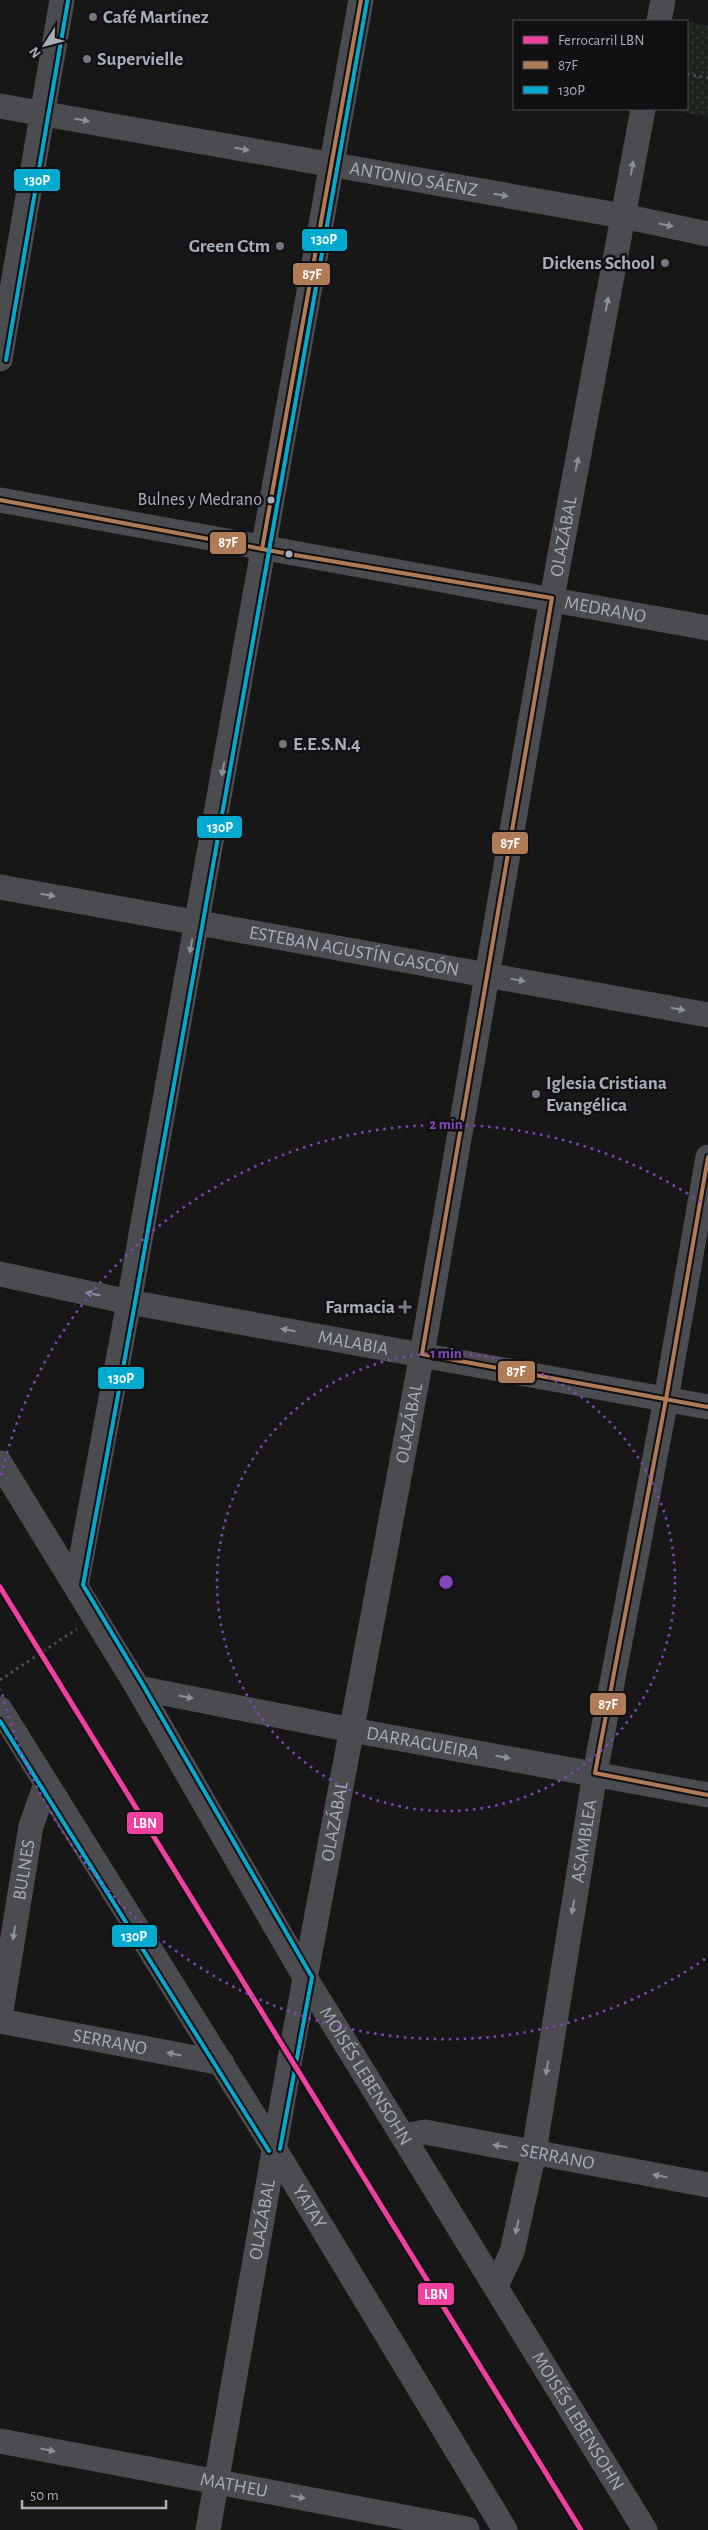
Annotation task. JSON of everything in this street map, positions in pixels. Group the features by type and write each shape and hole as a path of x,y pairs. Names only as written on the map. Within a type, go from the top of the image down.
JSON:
{"street":[{"path":"0,359 62,0"},
{"path":"76,1586 129,1302 195,921 333,165 361,0"},
{"path":"659,20 663,0"},
{"name":"ANTONIO SÁENZ","path":"0,106 623,216 708,234"},
{"name":"OLAZÁBAL","path":"208,2530 274,2148 422,1354 552,598 643,110"},
{"name":"MEDRANO","path":"0,500 262,549 552,598 708,628"},
{"name":"ESTEBAN AGUSTÍN GASCÓN","path":"0,887 708,1015"},
{"name":"ASAMBLEA","path":"496,2286 512,2252 534,2152 594,1773 666,1399 708,1157"},
{"name":"MALABIA","path":"0,1274 129,1302 708,1407"},
{"name":"MOISÉS LEBENSOHN","path":"0,1463 138,1688 306,1979 406,2136 646,2530"},
{"name":"DARRAGUEIRA","path":"138,1688 352,1730 708,1795"},
{"name":"YATAY","path":"0,1708 222,2063 499,2520"},
{"name":"BULNES","path":"0,2017 31,1826 46,1784"},
{"name":"SERRANO","path":"0,2021 222,2063"},
{"name":"SERRANO","path":"406,2136 425,2132 708,2185"},
{"name":"MATHEU","path":"0,2441 467,2529"},
{"path":"467,2529 499,2520"}],"path":[{"path":"688,74 708,78"},
{"path":"0,1680 95,1618"}],"shaded area":[{"path":"688,22 708,26 708,117 672,110 688,110"}],"rail line":[{"name":"LBN","path":"0,1587 581,2530"}],"transit line":[{"name":"87F","path":"262,549 361,0"},
{"name":"130P","path":"6,360 68,1"},
{"name":"130P","path":"280,2149 312,1977 83,1585 367,1"},
{"name":"87F","path":"0,500 289,554 552,598 422,1354 708,1407"},
{"name":"87F","path":"708,1157 666,1399 595,1773 708,1795"},
{"name":"130P","path":"0,1721 269,2151"}],"place":[{"name":"Café Martínez","path":"93,17"},
{"name":"Supervielle","path":"87,59"},
{"name":"Green Gtm","path":"280,246"},
{"name":"Dickens School","path":"665,263"},
{"name":"Bulnes y Medrano","path":"271,500"},
{"name":"E.E.S.N.4","path":"283,744"},
{"name":"Iglesia Cristiana Evangélica","path":"536,1094"},
{"name":"Farmacia","path":"405,1307"}]}
